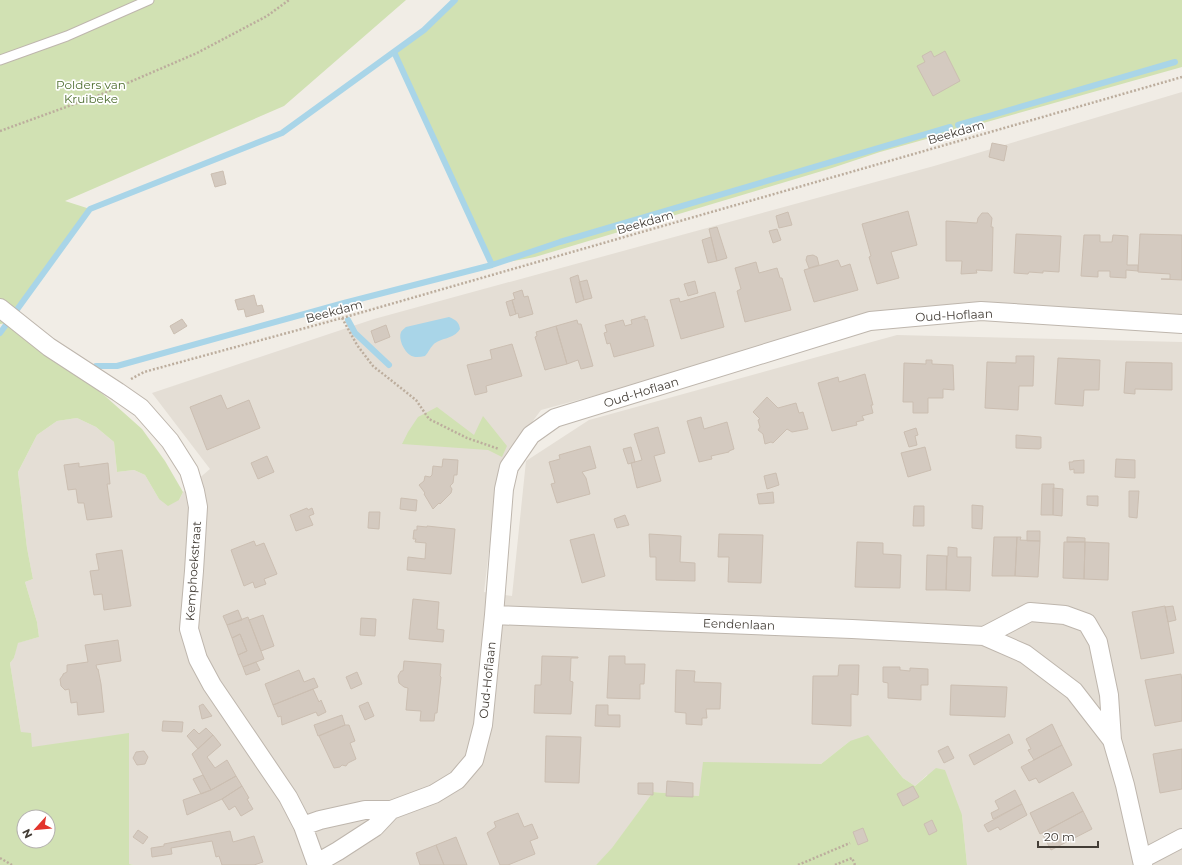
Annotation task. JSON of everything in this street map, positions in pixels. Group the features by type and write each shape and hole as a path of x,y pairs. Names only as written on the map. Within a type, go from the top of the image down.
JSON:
{"street":[{"name":"Kemphoekstraat","path":"2,310 49,348 141,408 170,440 189,471 198,507 189,629 198,659 212,685 288,797 303,826 317,864"},
{"name":"Oud-Hoflaan","path":"303,826 320,820 365,810 391,810 434,794 457,780 474,760 483,725 494,615 504,489 509,467 531,435 555,418 870,321 981,311 1182,324"},
{"name":"Eendenlaan","path":"984,636 1030,612 1065,616 1087,623 1098,642 1100,650 1109,695 1112,740 1125,785 1142,862"},
{"name":"Eendenlaan","path":"494,615 852,629 984,636 1025,654 1074,691 1112,740"},
{"name":"Oud-Hoflaan","path":"317,864 375,827 391,810"},
{"path":"1142,862 1182,838"}],"lane":[{"path":"0,60 67,36 149,0"}],"path":[{"path":"0,131 102,94 197,54 267,16 289,0"},
{"name":"Beekdam","path":"118,392 129,380 144,372 342,318 1182,77"},
{"path":"342,318 358,345 373,366 416,400 429,419 467,438 518,455"},
{"path":"798,865 850,843"},
{"path":"0,858 12,865"},
{"path":"835,865 841,864 852,858 855,865"}],"shaded area":[{"path":"1182,92 1182,315 913,310 541,410 499,467 484,592 512,596 526,461 589,420 897,335 1182,342 1182,865 967,865 962,815 927,775 915,786 903,778 886,757 850,741 821,764 796,764 699,796 653,792 612,849 596,865 134,865 129,864 31,747 21,732 10,663 14,658 17,643 39,637 37,622 25,582 33,579 27,548 18,472 37,435 57,421 77,418 96,427 114,442 117,472 134,470 145,475 159,499 179,500 183,492 210,469 152,393 374,319 934,166"}],"green space":[{"name":"Polders van Kruibeke","path":"0,0 406,0 284,106 65,201 90,209 8,322 54,355 105,396 142,429 165,461 183,492 179,500 168,506 159,499 145,475 134,470 117,472 114,442 96,427 77,418 57,421 37,435 18,472 27,548 33,579 25,582 37,622 39,637 18,643 14,658 10,663 21,732 31,733 32,747 129,733 129,864 134,865 0,865 0,333 8,323 0,324"},
{"path":"455,0 1182,0 1182,67 880,152 832,168 535,257 492,265 394,52 424,30"},
{"path":"437,407 474,435 483,416 507,446 502,457 488,450 402,444 418,417"},
{"path":"868,735 903,778 915,786 936,768 945,770 962,815 967,865 596,865 612,848 653,792 699,796 703,762 821,764 850,741"}],"water":[{"path":"449,317 454,319 460,327 457,333 436,342 425,356 413,357 406,351 402,345 400,335 401,331 406,327"}],"building":[{"path":"931,51 934,57 945,51 960,81 933,96 917,66 925,62 922,56"},
{"path":"992,143 1007,146 1004,161 989,157"},
{"path":"223,171 226,184 215,187 211,174"},
{"path":"908,211 917,245 891,252 899,278 877,284 869,257 871,256 862,224"},
{"path":"788,212 792,225 779,228 776,216"},
{"path":"982,213 988,213 992,218 992,271 976,270 977,273 961,274 962,261 946,261 946,221 977,223 978,218"},
{"path":"717,227 727,258 717,261 709,229"},
{"path":"777,229 781,240 773,243 769,231"},
{"path":"1016,234 1061,236 1059,272 1043,271 1043,273 1014,273"},
{"path":"1140,234 1182,235 1182,280 1161,279 1170,279 1170,274 1138,272"},
{"path":"1084,235 1100,235 1100,242 1112,242 1113,235 1128,236 1127,265 1138,265 1138,271 1126,270 1126,278 1110,277 1110,271 1098,271 1098,277 1081,276"},
{"path":"711,237 717,261 708,263 702,240"},
{"path":"813,255 817,257 819,265 809,268 806,260 807,256"},
{"path":"838,260 841,267 850,264 858,290 814,302 804,270"},
{"path":"756,262 759,273 777,268 780,278 782,278 791,310 745,322 737,291 741,289 735,268"},
{"path":"578,275 584,300 576,303 570,278"},
{"path":"587,280 592,298 584,300 579,282"},
{"path":"695,281 698,293 688,296 684,284"},
{"path":"522,290 524,297 528,296 533,314 519,318 518,313 516,314 512,300 515,299 513,293"},
{"path":"715,292 724,327 681,339 670,300 679,298 680,302"},
{"path":"254,295 257,306 262,305 264,312 246,317 244,309 238,310 235,300"},
{"path":"512,300 516,314 510,316 506,302"},
{"path":"645,316 654,346 614,357 610,343 607,344 604,333 607,332 605,325 623,320 625,326 632,324 631,320"},
{"path":"182,319 187,326 174,334 170,326"},
{"path":"577,320 578,324 581,324 593,366 581,369 578,360 567,364 556,326"},
{"path":"386,325 390,337 375,343 371,331"},
{"path":"556,326 567,364 545,370 535,337 537,336 536,332"},
{"path":"512,344 522,376 486,386 487,392 475,395 467,365 492,359 490,350"},
{"path":"1016,356 1034,356 1033,386 1019,386 1018,410 985,408 987,362 1016,363"},
{"path":"1058,358 1100,360 1099,390 1084,390 1083,406 1055,404"},
{"path":"926,360 932,360 932,364 953,365 954,390 943,389 943,398 928,398 928,413 913,413 913,402 903,402 904,363 926,364"},
{"path":"1126,362 1172,363 1172,390 1135,389 1135,394 1124,393"},
{"path":"865,374 873,405 871,405 873,413 862,416 864,420 856,422 857,425 832,431 818,383 838,377 839,382"},
{"path":"221,395 227,409 249,400 260,428 207,450 190,407"},
{"path":"767,397 778,408 796,403 799,413 803,412 808,429 792,432 787,429 773,443 771,442 765,444 763,434 758,430 760,427 758,420 760,419 753,412"},
{"path":"701,417 704,429 727,422 734,449 729,452 711,456 712,459 699,462 687,421"},
{"path":"658,427 665,453 654,456 661,481 637,488 631,463 642,460 634,434"},
{"path":"916,428 918,435 915,436 917,445 909,447 904,432"},
{"path":"1016,435 1041,437 1041,448 1016,448"},
{"path":"590,446 596,468 582,472 586,478 590,494 557,503 551,484 555,483 549,462 560,459 559,455"},
{"path":"631,447 635,462 628,464 623,449"},
{"path":"925,447 931,470 908,477 901,453"},
{"path":"267,456 274,472 258,479 251,463"},
{"path":"443,459 458,460 457,475 454,475 453,483 450,486 452,489 451,493 433,509 419,485 424,481 425,476 430,477 432,475 433,466 442,467"},
{"path":"1116,459 1135,460 1135,478 1115,477"},
{"path":"1084,460 1084,473 1074,473 1074,469 1070,470 1069,462"},
{"path":"79,463 79,467 108,463 110,484 107,484 112,517 87,520 84,503 78,503 76,489 68,490 64,465"},
{"path":"776,473 779,485 767,489 764,476"},
{"path":"1042,484 1054,484 1053,515 1041,515"},
{"path":"1053,488 1063,489 1062,516 1053,515"},
{"path":"1129,491 1139,491 1137,518 1129,517"},
{"path":"773,492 774,503 759,504 757,494"},
{"path":"1087,496 1098,496 1098,506 1087,505"},
{"path":"401,498 417,500 416,511 400,509"},
{"path":"972,505 983,506 982,529 972,528"},
{"path":"914,506 924,506 924,526 913,526"},
{"path":"307,508 308,510 312,508 314,514 309,516 313,525 296,531 290,515"},
{"path":"369,512 380,512 379,529 368,528"},
{"path":"625,515 629,525 617,528 614,519"},
{"path":"417,526 455,529 451,574 407,570 408,557 425,559 426,543 415,542 416,539 413,539 414,530 417,530"},
{"path":"1027,531 1040,531 1040,541 1027,541"},
{"path":"594,534 605,576 582,583 570,540"},
{"path":"649,534 681,536 680,562 695,563 695,581 656,580 656,557 650,557"},
{"path":"719,534 763,535 761,583 728,582 729,557 718,557"},
{"path":"994,537 1017,537 1015,576 992,576"},
{"path":"1017,537 1021,537 1020,540 1040,541 1038,577 1015,576"},
{"path":"1067,537 1085,538 1085,542 1067,542"},
{"path":"254,541 256,546 264,543 277,574 264,579 266,584 255,588 253,582 244,586 231,550"},
{"path":"857,542 883,543 883,554 901,555 900,588 855,587"},
{"path":"1064,542 1085,542 1084,579 1063,578"},
{"path":"1085,542 1109,543 1108,580 1084,579"},
{"path":"948,547 957,548 957,557 971,557 970,591 946,590"},
{"path":"122,550 131,606 104,610 102,594 94,595 90,571 99,570 96,554"},
{"path":"927,555 947,556 946,590 926,590"},
{"path":"413,599 439,602 437,629 444,630 443,642 409,639"},
{"path":"1165,606 1174,653 1141,659 1132,612"},
{"path":"1173,606 1176,620 1168,622 1165,607"},
{"path":"238,610 242,620 227,625 223,616"},
{"path":"263,615 274,646 261,651 249,620"},
{"path":"248,617 264,659 243,667 238,655 247,651 240,634 232,638 227,625"},
{"path":"361,618 376,619 375,636 360,635"},
{"path":"240,634 247,651 238,655 232,638"},
{"path":"118,640 121,661 96,665 101,684 104,712 78,715 77,702 71,703 69,689 65,690 61,686 60,679 63,674 67,672 67,665 88,662 85,645"},
{"path":"542,656 578,657 571,658 570,681 573,682 571,714 534,713 535,685 541,685"},
{"path":"609,656 625,656 625,664 645,664 644,684 640,684 640,699 607,698"},
{"path":"404,661 441,664 437,713 435,713 434,721 420,721 421,711 406,710 408,688 399,683 398,676 401,671 403,671"},
{"path":"256,662 260,670 246,675 243,667"},
{"path":"839,665 859,665 858,695 851,694 851,726 812,724 813,676 838,676"},
{"path":"883,667 900,667 900,670 910,671 910,668 928,669 928,685 921,685 921,700 888,698 888,683 883,682"},
{"path":"299,670 304,682 314,678 318,687 273,705 265,684"},
{"path":"676,670 695,671 694,682 721,683 720,709 706,709 707,718 702,718 702,725 686,724 686,713 675,712"},
{"path":"357,672 362,684 351,689 346,677"},
{"path":"1181,674 1182,721 1155,726 1145,680"},
{"path":"951,685 1007,687 1005,717 950,715"},
{"path":"313,689 319,702 321,700 326,712 318,716 316,712 282,725 281,716 278,717 273,705"},
{"path":"368,702 374,716 365,720 359,706"},
{"path":"203,704 212,716 202,719 199,706"},
{"path":"596,705 608,705 608,715 620,715 620,727 595,726"},
{"path":"342,715 345,725 318,736 314,725"},
{"path":"163,721 183,722 182,732 162,731"},
{"path":"1052,724 1062,745 1034,760 1028,750 1031,749 1026,739"},
{"path":"345,725 349,725 355,741 350,743 356,759 348,763 346,766 342,765 334,768 319,736"},
{"path":"206,728 213,735 198,749 187,736 194,729 199,734"},
{"path":"1009,734 1013,743 974,765 969,755"},
{"path":"213,735 221,745 207,757 215,768 227,760 236,776 211,790 192,754"},
{"path":"546,736 581,737 579,783 545,782"},
{"path":"1062,745 1072,765 1039,783 1036,778 1029,781 1021,767"},
{"path":"948,746 954,758 944,763 938,751"},
{"path":"1182,749 1182,789 1160,793 1153,754"},
{"path":"144,751 148,757 145,764 137,765 133,758 136,752"},
{"path":"203,775 211,790 201,794 193,779"},
{"path":"236,776 242,786 222,799 187,815 183,800 211,790"},
{"path":"667,781 693,783 693,797 666,796"},
{"path":"638,783 653,783 653,795 638,794"},
{"path":"242,786 253,809 241,816 235,806 229,810 222,799"},
{"path":"913,786 919,797 903,806 897,794"},
{"path":"1015,790 1022,804 993,819 991,813 999,809 995,801"},
{"path":"1073,792 1083,811 1040,834 1030,813"},
{"path":"1022,804 1027,815 1000,830 998,827 988,832 984,825"},
{"path":"1083,811 1092,829 1051,850 1042,833"},
{"path":"518,813 524,827 532,824 538,838 530,841 535,854 508,865 500,865 487,833 496,827 494,822"},
{"path":"932,820 937,831 929,835 924,824"},
{"path":"863,828 868,841 858,845 853,832"},
{"path":"138,830 148,837 143,844 133,837"},
{"path":"230,831 233,842 254,836 263,862 254,865 222,865 219,856 216,857 212,841 171,848 172,854 152,857 151,848"},
{"path":"456,837 467,865 444,865 436,845"},
{"path":"436,845 444,865 420,865 416,853"}],"waterway":[{"path":"0,333 90,209 282,133 424,30 455,0"},
{"path":"96,366 117,366 344,303 492,265 394,52"},
{"path":"958,125 1175,62"},
{"path":"492,265 560,242 950,127"},
{"path":"348,320 355,333 389,365"}]}
